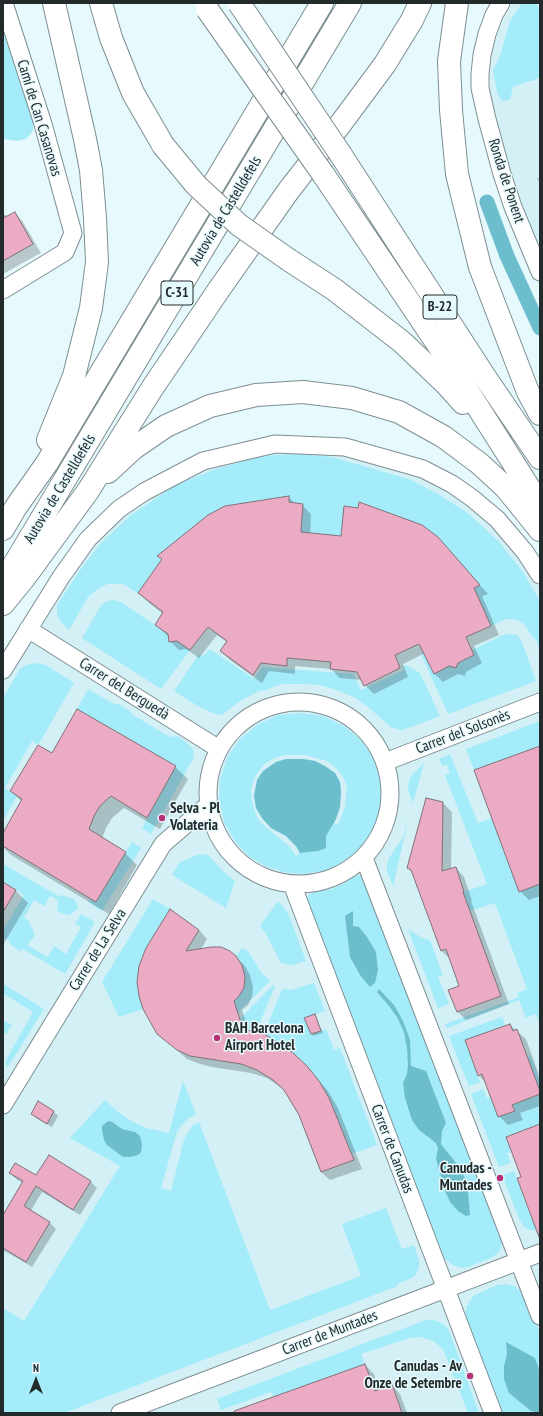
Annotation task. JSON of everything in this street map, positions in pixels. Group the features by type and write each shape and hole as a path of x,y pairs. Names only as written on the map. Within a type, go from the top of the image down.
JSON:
{"highway":[{"path":"16,507 51,432 74,376 91,308 97,262 91,170 54,3"},
{"path":"101,3 111,38 133,93 163,145 196,185 239,225 335,290 402,342 446,384 511,458"},
{"name":"B-22","path":"239,3 341,155 485,377 540,458"},
{"name":"Autovia de Castelldefels","path":"3,529 16,507 47,463 322,3"},
{"name":"Autovia de Castelldefels","path":"3,583 350,3"},
{"path":"3,604 25,577 88,491 153,387 289,190 385,64 412,20 420,3"},
{"path":"457,3 449,60 451,110 457,174 480,267 528,392 540,414"},
{"name":"B-22","path":"205,6 323,174 443,352 540,505"},
{"path":"88,491 134,448 173,423 210,406 256,395 303,392 352,398 399,412 444,437 480,464 506,488 540,530"}],"street":[{"name":"Camí de Can Casanovas","path":"3,290 65,252 72,233 43,124 4,3"},
{"name":"Ronda de Ponent","path":"501,3 494,15 487,34 482,55 480,88 488,124 506,186 540,272"},
{"path":"3,670 61,577 88,539 119,509 144,492 203,461 275,444 345,447 423,469 452,484 472,498 497,519 525,552 540,575"},
{"name":"Carrer del Berguedà","path":"28,628 219,749"},
{"path":"306,702 332,708 355,720 373,739 385,762 391,787 389,813 380,837 364,858 343,873 318,882 292,884 268,879 246,867 228,850 215,830 207,806 211,767 219,749 235,728 256,712 280,704 306,702"},
{"name":"Carrer del Solsonès","path":"385,762 540,702"},
{"name":"Carrer de La Selva","path":"3,1105 163,844 207,806"},
{"path":"364,858 540,1316"},
{"name":"Carrer de Canudas","path":"292,884 493,1413"},
{"name":"Carrer de Muntades","path":"120,1413 540,1253"}],"shaded area":[{"path":"512,3 540,3 540,249 519,201 490,100 492,49 500,27"},
{"path":"522,3 537,3 536,4 540,10 540,77 533,81 513,87 510,100 502,101 497,93 493,70 500,56 510,21"},
{"path":"3,24 33,121 33,131 26,139 17,141 3,139"},
{"path":"314,445 452,484 540,575 540,1413 3,1413 3,670 88,539 203,461"},
{"path":"298,454 332,457 409,479 438,494 469,514 499,542 523,572 540,601 540,650 536,640 524,624 517,620 506,619 491,626 474,588 480,585 438,537 422,525 359,502 358,508 344,506 341,536 301,532 303,504 289,502 289,496 225,506 208,515 158,556 162,559 138,593 123,584 107,584 88,597 69,630 61,622 57,614 57,605 85,563 101,543 131,515 176,485 216,469 262,456"},
{"path":"112,600 121,602 168,634 169,642 177,641 190,650 161,689 82,638 100,607 105,602"},
{"path":"505,634 517,635 521,640 536,681 448,714 421,654 424,654 434,674 449,666 456,668 458,663 474,655 472,650"},
{"path":"210,649 254,679 262,667 353,674 361,690 404,670 402,666 406,665 420,673 440,716 401,730 392,728 354,697 319,685 302,684 282,684 267,690 259,691 240,701 223,714 217,715 198,706 174,691 199,654 203,656"},
{"path":"38,663 46,665 74,683 38,745 32,741 5,788 17,796 3,821 3,698 20,669 26,665"},
{"path":"88,689 112,703 120,705 130,711 133,715 170,737 177,736 193,749 194,757 151,834 142,828 176,766 77,709"},
{"path":"301,713 323,716 344,726 361,740 374,759 380,781 381,801 377,820 368,837 356,852 340,864 322,871 302,874 283,872 265,866 248,856 235,841 225,824 219,802 220,780 227,758 240,739 257,725 278,715","holes":["285,755 305,755 327,761 336,768 343,777 347,786 345,807 338,825 334,823 340,807 340,782 335,773 315,761 286,759 276,762 263,771 257,780 254,796 256,808 262,818 271,828 286,836 296,846 300,853 296,856 290,847 261,823 256,815 252,802 251,790 255,776 266,763 274,758"]},
{"path":"540,721 540,746 474,770 466,749"},
{"path":"450,754 478,823 492,818 519,891 540,884 540,985 538,986 540,992 540,1025 536,1014 526,1018 519,1000 447,1028 445,1024 519,997 517,993 527,989 495,903 470,911 429,904 487,884 445,775 450,773 447,765 442,766 439,759"},
{"path":"286,759 315,761 335,773 340,782 340,807 336,819 326,836 326,848 318,851 300,853 296,846 286,836 271,828 256,808 254,796 257,780 263,771 276,762"},
{"path":"424,763 413,803 408,790 409,780"},
{"path":"409,817 393,886 387,871 387,865 389,858 403,837"},
{"path":"132,842 141,848 102,911 88,902 91,898 96,902"},
{"path":"200,854 208,855 235,881 226,908 172,875 180,862"},
{"path":"3,864 60,897 61,895 74,899 77,904 78,909 69,915 63,914 57,910 58,900 50,896 44,906 34,900 24,918 28,920 34,932 34,937 27,945 48,957 54,946 66,954 81,927 75,924 81,914 95,922 65,974 23,949 21,951 17,949 10,944 10,941 3,937 3,930 24,895 3,882"},
{"path":"360,875 365,878 502,1232 502,1244 499,1252 491,1258 468,1267 461,1268 453,1265 444,1258 438,1249 306,903 309,895 314,892 332,889 345,883 354,876"},
{"path":"153,899 170,909 146,948 139,966 137,982 143,1009 119,1017 102,982"},
{"path":"278,901 288,913 306,961 292,965 281,963 265,932 260,926"},
{"path":"353,911 353,926 359,927 376,952 378,970 375,983 370,987 360,975 350,957 345,916"},
{"path":"408,929 422,938 430,940 443,975 438,977 449,1004 438,1008"},
{"path":"242,948 248,951 261,972 270,981 238,1012 234,1001 244,988 242,965 236,956"},
{"path":"314,983 325,1011 304,1018 311,1034 326,1029 334,1050 340,1048 377,1145 351,1154 329,1098 319,1081 307,1066 292,1052 264,1034 282,989 291,990"},
{"path":"3,984 44,1009 8,1067 6,1065 6,1060 33,1012 3,993"},
{"path":"273,985 275,986 256,1032 243,1029 240,1019"},
{"path":"379,989 394,1005 403,1021 410,1040 411,1066 426,1071 446,1123 442,1131 441,1144 464,1176 468,1192 470,1215 466,1216 458,1211 450,1202 445,1191 436,1159 438,1148 436,1143 419,1130 412,1120 405,1098 403,1083 407,1074 408,1065 404,1032 397,1017 377,992"},
{"path":"502,1017 505,1025 465,1040 480,1082 469,1086 449,1036"},
{"path":"3,1020 12,1025 6,1034 3,1033"},
{"path":"530,1055 540,1081 540,1091 527,1056"},
{"path":"183,1081 196,1114 188,1119 177,1132 161,1188 171,1191 184,1139 193,1125 199,1122 270,1310 361,1276 342,1224 386,1208 402,1249 414,1245 419,1261 417,1273 412,1278 397,1284 398,1286 64,1413 3,1413 3,1308 24,1321 120,1166 70,1138 105,1100 131,1121 146,1128 169,1133"},
{"path":"483,1089 487,1098 491,1097 514,1111 512,1105 540,1094 540,1124 506,1137 511,1152 507,1153 511,1163 499,1167 471,1094"},
{"path":"108,1121 122,1129 135,1132 140,1136 142,1144 141,1152 138,1155 123,1157 107,1145 104,1140 102,1126"},
{"path":"514,1171 531,1218 540,1215 538,1230 530,1230 524,1227 520,1221 502,1175"},
{"path":"506,1284 514,1286 525,1295 540,1334 540,1413 501,1413 465,1315 467,1306 473,1296 497,1285"},
{"path":"426,1320 434,1320 448,1328 479,1413 468,1413 442,1348 433,1341 421,1337 409,1338 361,1354 365,1364 274,1397 271,1392 221,1410 217,1399"},
{"path":"506,1342 535,1358 540,1372 540,1413 531,1411 509,1393 504,1379 504,1366 507,1354"}],"building":[{"path":"15,212 33,244 3,261 3,218"},
{"path":"289,496 289,502 303,504 301,532 341,536 344,506 358,508 359,502 422,525 438,537 480,585 474,588 491,626 466,637 474,655 458,663 456,668 449,666 434,674 419,644 395,655 400,668 364,686 357,672 330,669 331,662 287,658 287,666 261,663 253,675 220,651 227,641 208,627 190,650 177,641 169,642 168,634 155,625 163,612 138,593 162,559 157,556 208,515 225,506"},
{"path":"77,709 176,766 147,818 111,796 100,806 94,816 89,829 126,852 96,902 3,846 3,833 22,799 10,791 38,745 52,753"},
{"path":"540,746 540,884 519,892 474,770"},
{"path":"426,798 443,802 442,871 456,867 463,892 501,996 457,1012 448,990 459,986 446,949 441,951 411,870 407,868"},
{"path":"3,882 16,890 3,912"},
{"name":"BAH Barcelona Airport Hotel","path":"170,909 199,930 186,951 221,947 230,951 236,956 242,965 245,977 244,988 234,1001 243,1029 264,1034 292,1052 307,1066 319,1081 329,1098 354,1160 321,1172 299,1115 284,1090 273,1080 257,1070 241,1064 190,1056 177,1050 157,1034 143,1009 137,982 139,966 146,948"},
{"path":"315,1014 321,1031 311,1034 304,1018"},
{"path":"510,1024 513,1031 517,1029 540,1094 512,1105 515,1111 498,1117 482,1074 478,1076 465,1040"},
{"path":"38,1101 54,1111 47,1124 31,1114"},
{"path":"540,1124 539,1237 517,1178 521,1177 506,1137"},
{"path":"49,1155 91,1181 73,1210 36,1186 24,1206 50,1222 26,1262 3,1248 3,1215 23,1181 9,1173 15,1163 36,1175"},
{"path":"365,1364 375,1391 392,1384 402,1413 234,1413 234,1411"}],"waterway":[{"path":"487,202 507,256 540,328"}],"place":[{"name":"Selva - Pl Volateria","path":"162,818"},
{"name":"BAH Barcelona Airport Hotel","path":"217,1038"},
{"name":"Canudas - Muntades","path":"500,1178"},
{"name":"Canudas - Av Onze de Setembre","path":"470,1376"}]}
